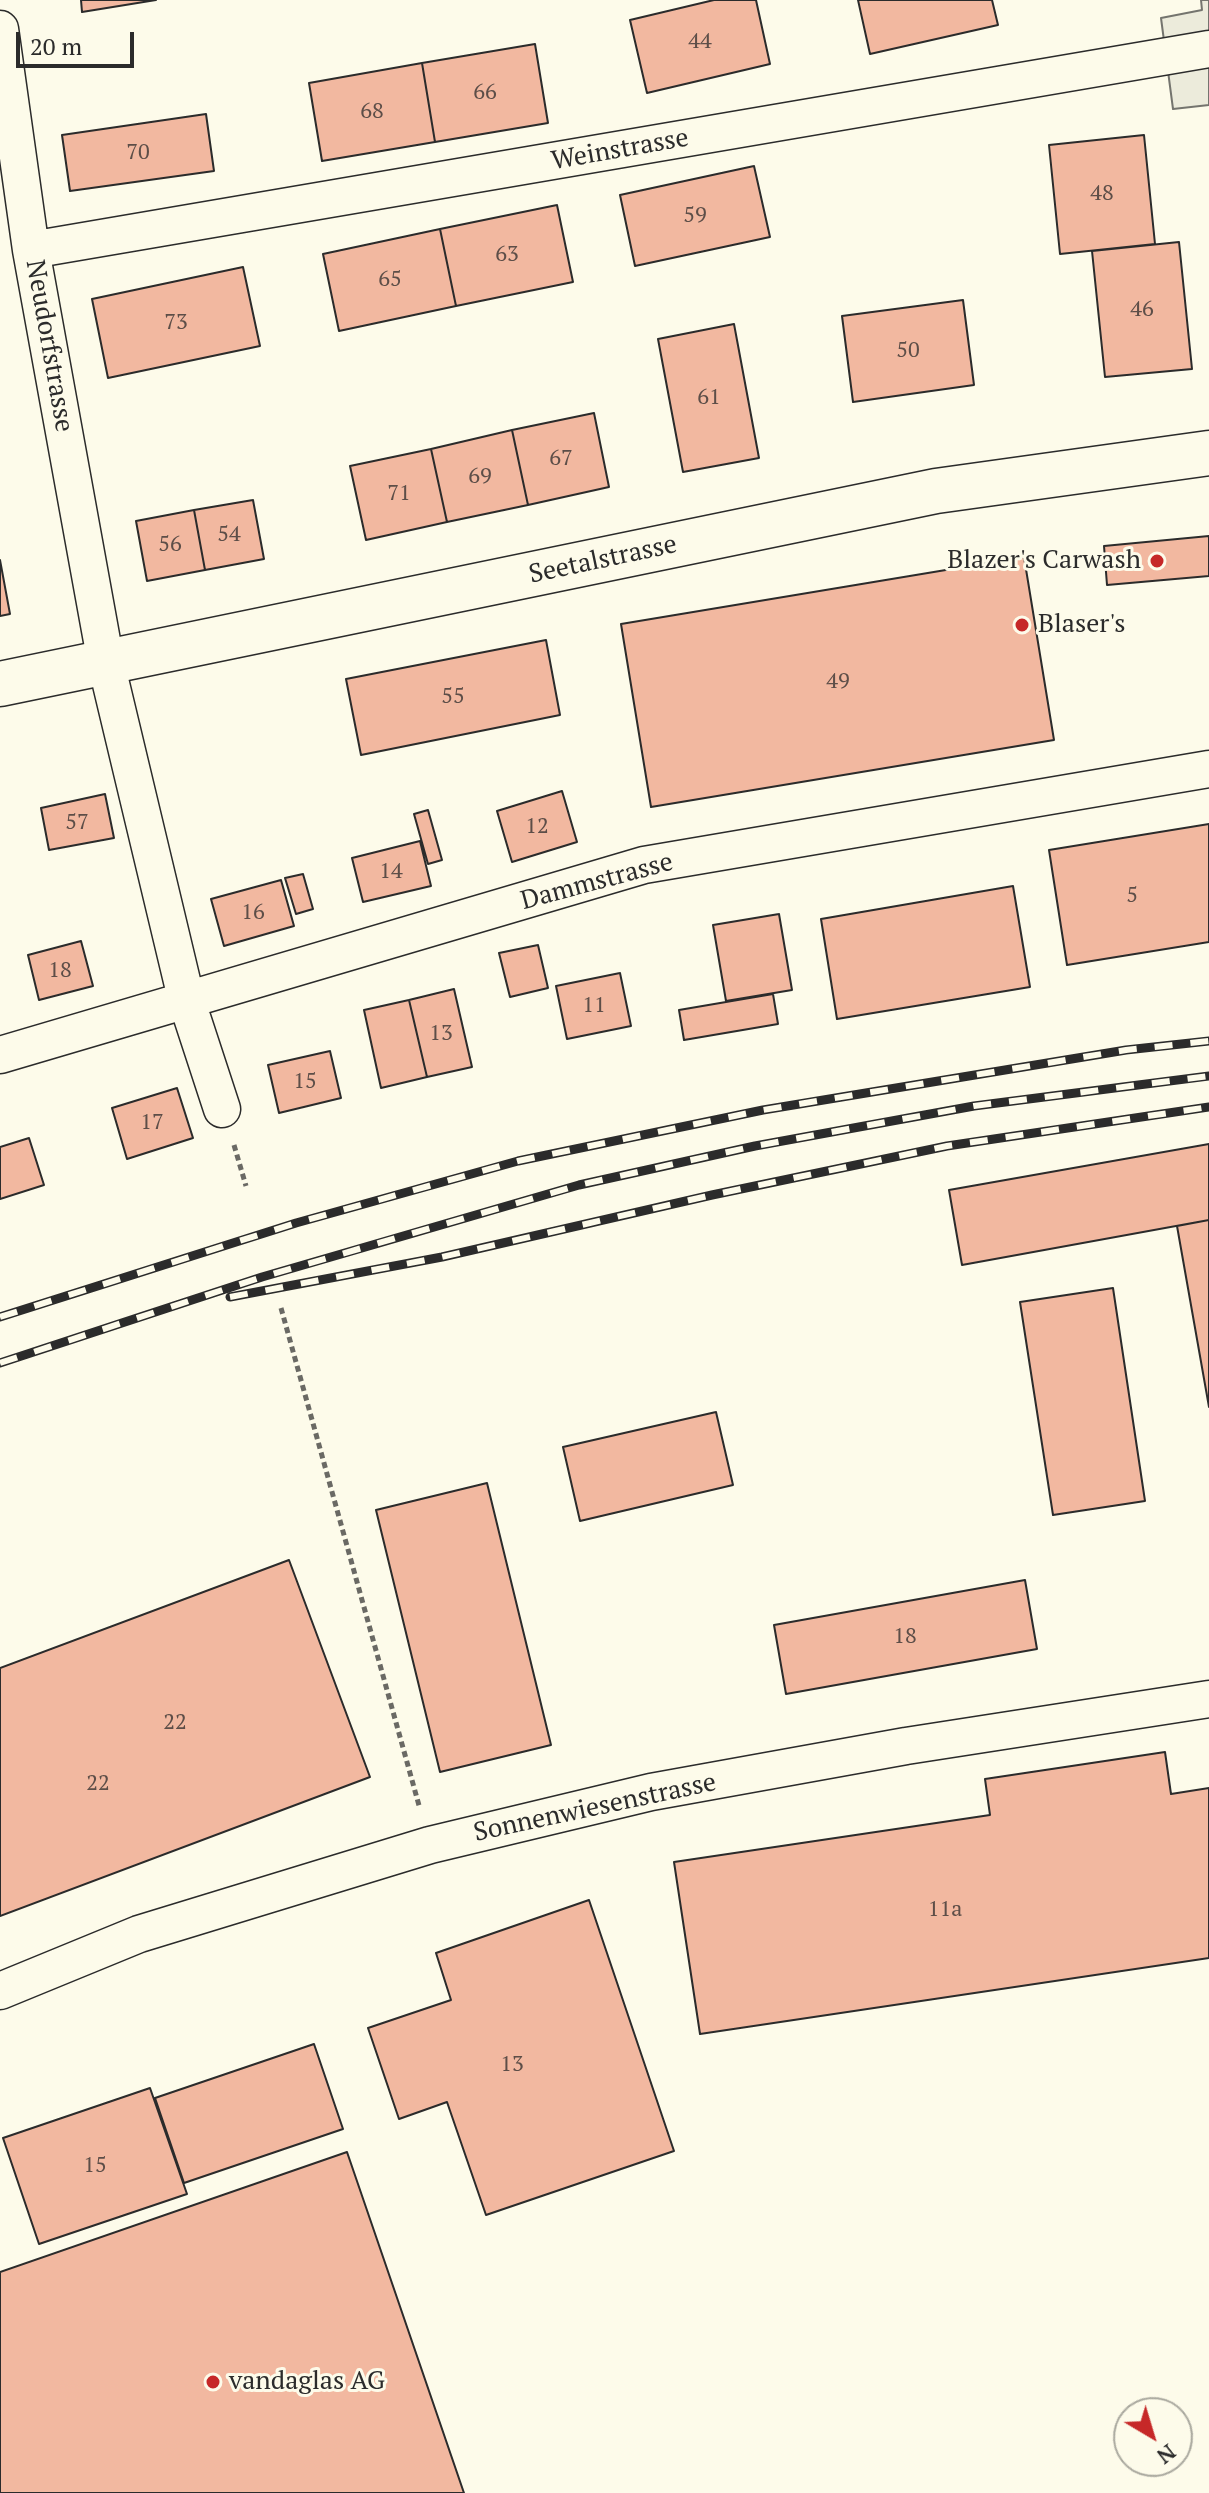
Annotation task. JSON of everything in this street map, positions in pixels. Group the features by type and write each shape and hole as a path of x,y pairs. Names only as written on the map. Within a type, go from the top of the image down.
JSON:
{"main road":[{"name":"Seetalstrasse","path":"0,684 936,491 1209,453"}],"street":[{"name":"Neudorfstrasse","path":"0,29 31,250 106,663 187,1002 222,1109"},
{"name":"Weinstrasse","path":"31,250 1209,49"},
{"name":"Dammstrasse","path":"0,1055 644,865 1209,769"},
{"name":"Sonnenwiesenstrasse","path":"0,1991 139,1934 430,1845 651,1792 906,1746 1209,1699"}],"path":[{"path":"281,1308 430,1845"}],"shaded area":[{"path":"1201,0 1209,0 1209,105 1173,109 1161,18 1202,10"}],"building":[{"path":"81,0 156,0 82,12"},
{"path":"714,0 756,0 770,64 647,93 630,20"},
{"path":"858,0 992,0 998,25 870,54"},
{"path":"535,44 548,123 435,142 422,63"},
{"path":"422,63 435,142 322,161 309,83"},
{"path":"206,114 214,171 70,191 62,135"},
{"path":"1144,135 1155,244 1060,254 1049,145"},
{"path":"754,166 770,237 635,266 620,195"},
{"path":"557,205 573,282 456,306 440,229"},
{"path":"440,229 456,306 339,331 323,254"},
{"path":"1179,242 1192,369 1105,377 1092,251"},
{"path":"243,267 260,346 108,378 92,299"},
{"path":"963,300 974,385 853,402 842,316"},
{"path":"734,324 759,458 683,472 658,339"},
{"path":"594,413 609,487 528,505 512,430"},
{"path":"512,430 528,505 447,522 431,449"},
{"path":"431,449 447,522 366,540 350,466"},
{"path":"253,500 264,559 205,570 194,510"},
{"path":"194,510 205,570 147,581 136,521"},
{"name":"Blazer's Carwash","path":"1209,536 1209,576 1107,585 1104,546"},
{"path":"1024,557 1054,740 651,807 621,624"},
{"path":"0,560 10,614 0,616"},
{"path":"546,640 560,715 361,755 346,679"},
{"path":"562,791 577,842 512,862 497,811"},
{"path":"105,794 114,838 49,850 41,808"},
{"path":"428,810 442,860 428,864 414,814"},
{"path":"1209,824 1209,942 1067,965 1049,850"},
{"path":"420,841 431,886 363,902 352,858"},
{"path":"303,874 313,909 296,914 285,878"},
{"path":"281,880 294,926 224,946 211,899"},
{"path":"1013,886 1030,987 837,1019 821,919"},
{"path":"779,914 792,990 726,1001 713,925"},
{"path":"81,941 93,986 39,1000 28,955"},
{"path":"538,945 548,988 510,997 499,953"},
{"path":"620,973 631,1026 567,1039 556,986"},
{"path":"454,989 472,1067 427,1077 409,1000"},
{"path":"773,994 778,1024 684,1040 679,1010"},
{"path":"409,1000 427,1077 381,1088 364,1010"},
{"path":"330,1051 341,1098 279,1113 268,1065"},
{"path":"177,1088 193,1138 127,1159 112,1108"},
{"path":"29,1138 44,1185 0,1199 0,1147"},
{"path":"1209,1144 1209,1220 962,1265 949,1190"},
{"path":"1209,1220 1209,1407 1177,1226"},
{"path":"1113,1288 1145,1501 1053,1515 1020,1302"},
{"path":"716,1412 733,1485 580,1521 563,1447"},
{"path":"487,1483 551,1745 440,1772 376,1510"},
{"path":"289,1560 370,1777 0,1916 0,1668"},
{"path":"1025,1580 1037,1649 786,1694 774,1625"},
{"path":"1165,1752 1171,1794 1209,1788 1209,1958 700,2034 674,1862 990,1815 985,1779"},
{"path":"589,1900 674,2151 486,2215 447,2102 399,2119 368,2028 451,2000 436,1953"},
{"path":"314,2044 343,2129 184,2183 155,2098"},
{"path":"150,2088 187,2194 39,2244 3,2138"},
{"name":"vandaglas AG","path":"347,2152 464,2493 0,2493 0,2272"}],"railway":[{"path":"0,1317 296,1223 518,1161 763,1110 1126,1050 1209,1041"},
{"path":"0,1363 262,1277 579,1185 755,1146 974,1106 1209,1076"},
{"path":"230,1297 442,1257 712,1195 947,1146 1209,1107"}],"place":[{"name":"Blazer's Carwash","path":"1157,561"},
{"name":"Blaser's","path":"1022,625"},
{"name":"vandaglas AG","path":"213,2382"}]}
